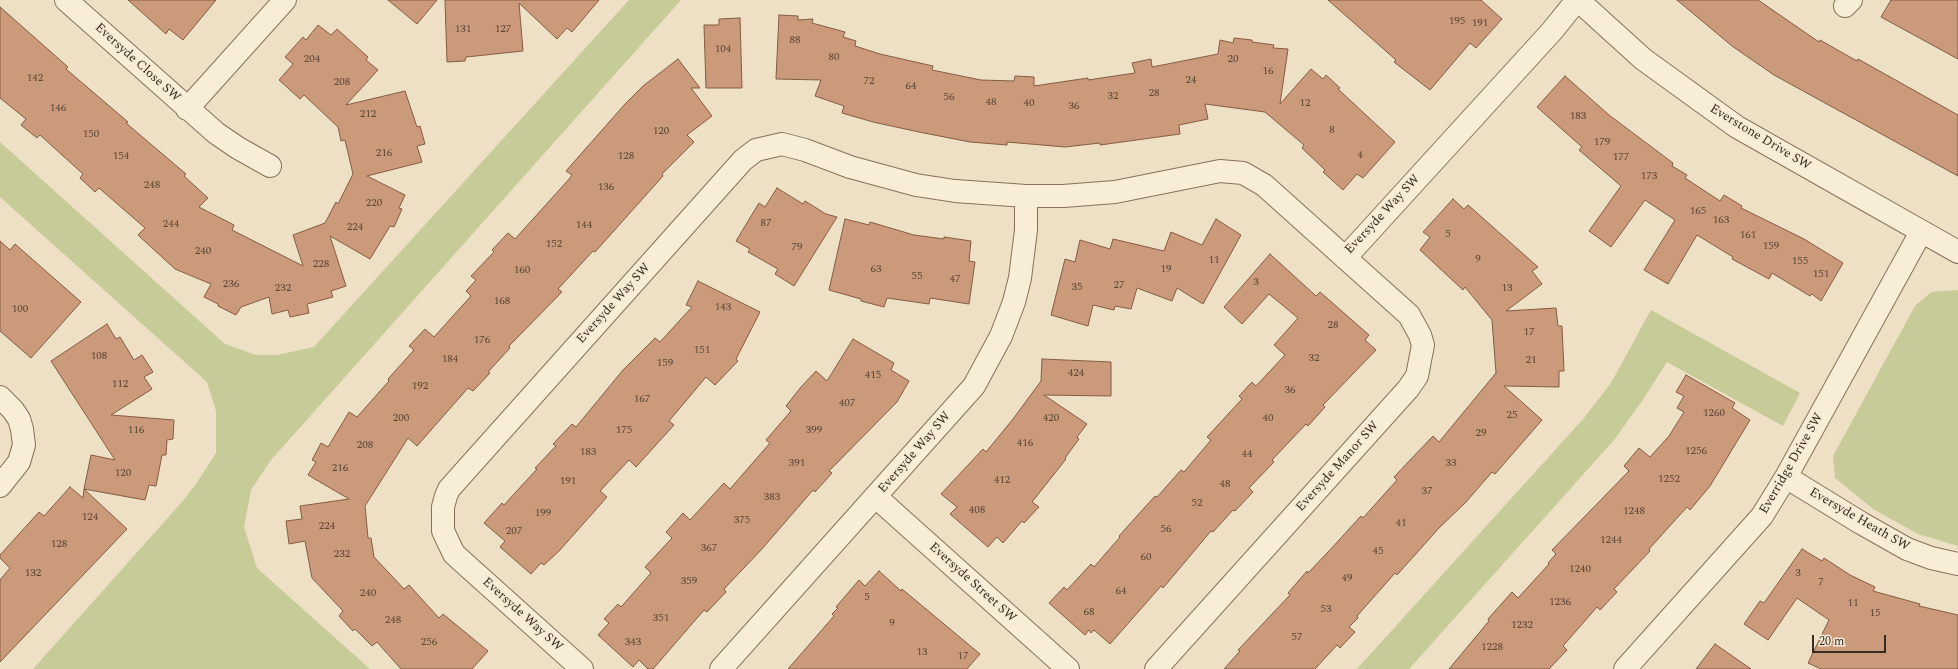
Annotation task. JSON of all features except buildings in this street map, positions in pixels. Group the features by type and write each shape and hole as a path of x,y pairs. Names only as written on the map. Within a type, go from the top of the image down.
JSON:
{"street":[{"name":"Eversyde Close SW","path":"66,0 187,109 285,0"},
{"name":"Everstone Drive SW","path":"1578,0 1643,59 1737,127 1958,252"},
{"name":"Eversyde Way SW","path":"582,669 454,554 443,531 442,513 446,496 449,489 743,160 756,150 782,144 791,145 850,167 916,185 955,191 1026,196 1063,196 1115,192 1220,171 1243,173 1264,185 1345,258 1552,31 1578,0"},
{"path":"187,109 238,148 270,166"},
{"name":"Eversyde Way SW","path":"722,669 974,386 1001,336 1014,302 1020,278 1026,230 1026,196"},
{"name":"Everridge Drive SW","path":"1625,669 1762,516 1786,477 1921,232"},
{"name":"Eversyde Manor SW","path":"1156,669 1408,390 1417,376 1423,345 1420,335 1409,315 1345,258"},
{"path":"0,396 14,410 19,419 24,445 19,462 0,486"},
{"name":"Eversyde Heath SW","path":"1786,477 1907,549 1931,558 1958,564"},
{"name":"Eversyde Street SW","path":"876,497 1068,669"}],"green space":[{"path":"629,0 681,0 271,460 251,490 244,527 257,568 370,669 33,669 182,502 196,484 216,453 216,411 207,382 0,197 0,142 225,344 256,355 277,355 314,347"},
{"path":"1958,290 1958,546 1918,534 1873,509 1835,478 1833,456 1915,306 1931,292"},
{"path":"1651,310 1800,393 1783,426 1667,362 1642,401 1614,440 1409,669 1357,669 1584,418 1611,383"}]}
